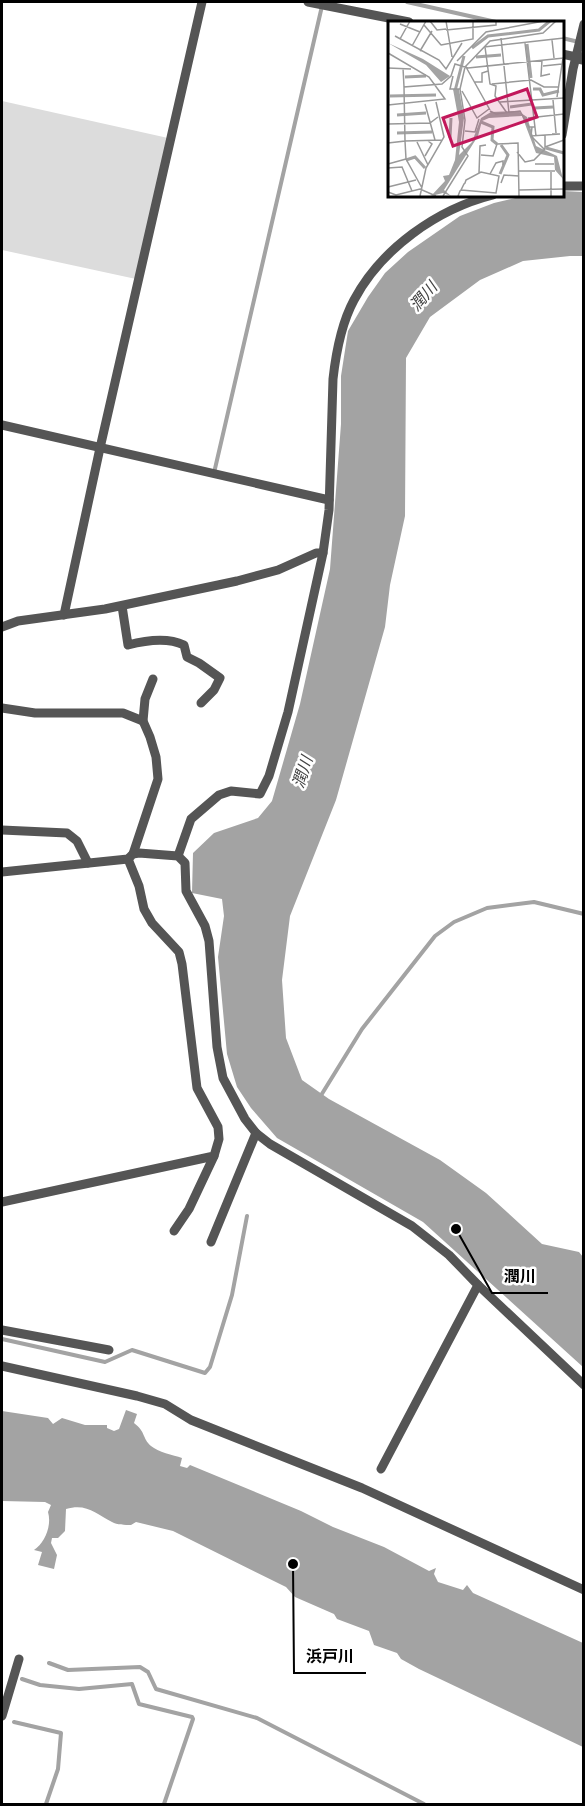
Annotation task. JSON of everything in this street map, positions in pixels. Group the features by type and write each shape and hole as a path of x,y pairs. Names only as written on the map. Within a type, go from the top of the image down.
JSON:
{"street":[{"path":"64,615 202,2"},
{"path":"308,2 404,21"},
{"path":"564,126 580,58 584,24"},
{"path":"564,54 580,58"},
{"path":"564,186 584,186"},
{"path":"175,856 191,819 219,795 231,791 260,794 269,776 288,712 323,553 329,500 335,359 343,327 354,300 381,262 432,220 461,206 490,196"},
{"path":"2,425 329,500"},
{"path":"2,627 18,621 122,606 278,570 316,552 323,553"},
{"path":"122,606 128,645 171,639 184,645 187,657 220,678 214,690 201,703"},
{"path":"153,679 145,699 143,721 156,757 158,779 133,855 148,916 179,951 197,1088 218,1127 219,1139 214,1156 189,1209 174,1231"},
{"path":"2,708 35,713 123,713 143,721"},
{"path":"2,830 67,833 77,841 88,863"},
{"path":"2,872 88,863 133,855 175,856 185,863 186,891 206,926 209,941 217,1047 223,1078 245,1119 256,1133 270,1144 412,1226 449,1255 478,1286 584,1385"},
{"path":"211,1242 256,1133"},
{"path":"2,1202 214,1156"},
{"path":"381,1469 478,1286"},
{"path":"2,1330 109,1350"},
{"path":"2,1366 165,1404 191,1420 362,1488 584,1590"},
{"path":"2,1716 20,1659"}],"shaded area":[{"path":"2,101 168,138 136,279 2,250"}],"water":[{"path":"564,191 583,192 583,256 523,261 480,280 430,317 406,358 405,516 390,585 385,627 336,800 290,916 282,980 286,1038 302,1080 329,1099 440,1160 486,1193 542,1244 579,1252 583,1257 583,1367 423,1222 277,1138 251,1108 237,1087 227,1054 218,957 224,916 222,899 192,893 193,853 214,833 258,818 272,801 300,704 330,569 341,424 341,376 348,331 385,273 408,252 460,216 494,203 524,196 564,196"},
{"path":"126,1410 137,1414 134,1423 148,1443 158,1450 182,1458 180,1466 187,1468 190,1465 301,1511 333,1527 384,1547 429,1571 436,1568 434,1574 438,1582 463,1590 467,1585 473,1593 583,1643 583,1747 419,1669 401,1659 397,1653 374,1645 369,1631 337,1619 334,1614 295,1597 286,1587 173,1531 136,1522 131,1525 116,1524 86,1508 66,1509 65,1531 58,1538 52,1538 51,1543 57,1555 54,1569 38,1565 42,1552 34,1550 47,1533 48,1512 51,1505 45,1502 2,1501 2,1411 48,1418 53,1424 62,1418 85,1425 107,1425 107,1428 114,1431 119,1429"}],"waterway":[{"path":"407,2 492,21"},
{"path":"214,473 322,6"},
{"path":"564,38 579,42"},
{"path":"320,1097 362,1029 435,936 454,922 487,908 534,902 584,914"},
{"path":"2,1339 105,1362 132,1350 205,1373 210,1367 232,1295 247,1216"},
{"path":"49,1663 68,1670 140,1667 148,1672 156,1689 257,1718 424,1804"},
{"path":"22,1679 40,1685 79,1689 132,1684 139,1704 192,1717 164,1804"},
{"path":"14,1722 61,1733 58,1769 46,1804"}],"place":[{"name":"潤川","path":"456,1229"},
{"name":"浜戸川","path":"293,1564"}]}
